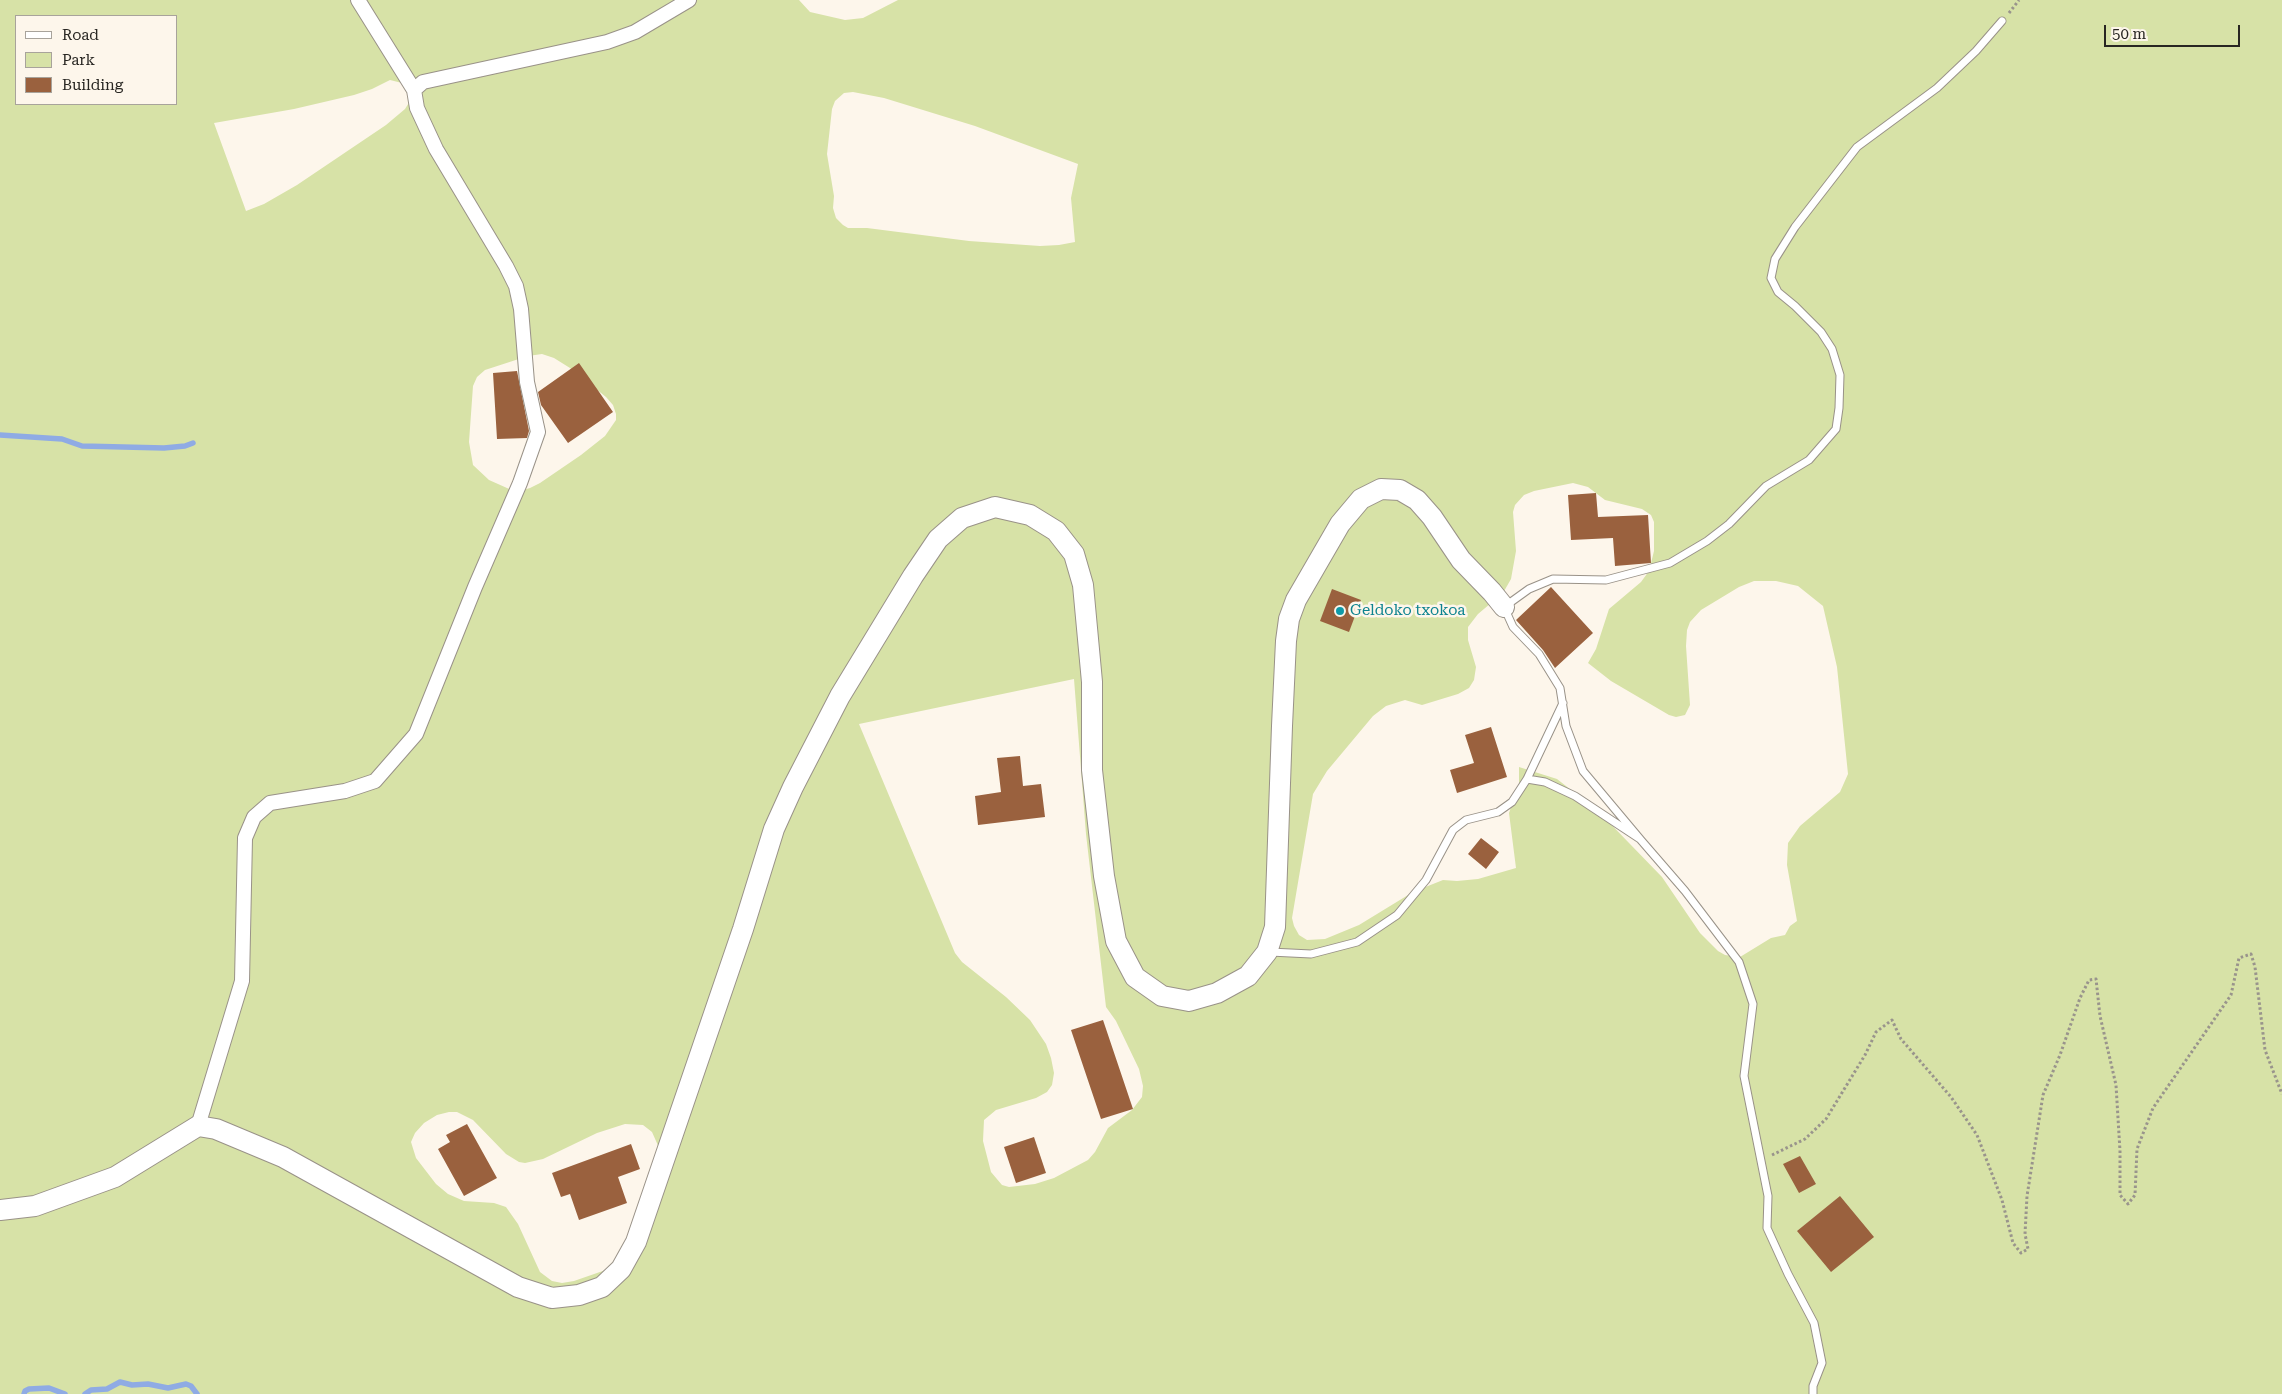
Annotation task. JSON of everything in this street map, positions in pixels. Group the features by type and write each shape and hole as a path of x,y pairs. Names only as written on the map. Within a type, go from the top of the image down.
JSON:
{"street":[{"path":"198,1126 242,981 245,838 254,818 270,803 344,792 375,781 416,734 475,587 520,483 538,432 527,382 521,309 516,286 436,149 418,108 414,90 358,0"},
{"path":"414,90 423,82 607,42 635,32 689,0"},
{"path":"0,1210 35,1206 115,1177 198,1126 216,1129 283,1157 518,1287 552,1298 579,1295 602,1287 621,1268 636,1242 731,966 774,829 793,787 840,696 913,576 938,539 962,518 995,507 1030,515 1056,531 1074,554 1083,585 1092,682 1092,770 1104,876 1116,941 1135,977 1162,996 1189,1001 1217,993 1248,976 1267,952 1275,928 1282,716 1289,620 1296,600 1340,524 1362,499 1381,489 1400,490 1417,500 1432,517 1461,560 1504,607"}],"lane":[{"path":"1813,1394 1813,1386 1822,1363 1814,1324 1767,1228 1768,1196 1744,1076 1753,1004 1739,962 1685,891 1583,771 1566,726 1560,688 1539,654 1513,627 1504,607 1529,589 1552,579 1606,580 1670,563 1707,541 1728,524 1766,486 1809,460 1832,434 1836,429 1839,408 1840,376 1832,349 1821,332 1796,306 1778,292 1770,278 1775,259 1795,227 1857,147 1937,88 1976,51 2002,21"},
{"path":"1267,952 1311,954 1358,942 1397,915 1426,880 1454,830 1466,820 1498,812 1512,802 1527,780 1563,703"},
{"path":"1527,780 1545,782 1575,796 1640,838"}],"path":[{"path":"1760,1160 1805,1139 1826,1120 1865,1055 1876,1032 1892,1020 1901,1039 1951,1097 1977,1135 2002,1200 2013,1243 2021,1254 2028,1249 2025,1234 2027,1196 2043,1095 2060,1055 2080,998 2089,980 2096,979 2100,1016 2116,1085 2120,1150 2120,1195 2128,1204 2135,1195 2137,1148 2153,1108 2231,995 2239,958 2251,954 2255,967 2265,1050 2282,1094"}],"green space":[{"path":"0,0 799,0 810,12 845,20 863,18 898,0 2282,0 2282,1394 0,1394","holes":["390,80 406,84 410,101 405,109 386,125 297,185 264,204 246,211 214,123 294,109 372,89","853,92 884,98 975,126 1078,164 1071,198 1075,242 1040,246 969,241 867,228 848,228 843,225 836,218 833,208 834,196 827,154 832,109 835,101 844,93","542,354 554,358 570,368 606,397 613,405 616,420 605,436 581,455 540,483 516,492 489,480 473,465 469,442 473,386 477,377 485,370 528,356","1573,483 1588,487 1605,500 1642,509 1651,515 1654,522 1654,551 1649,571 1641,582 1609,609 1596,649 1588,663 1611,681 1669,715 1676,717 1685,715 1690,705 1686,646 1687,630 1690,622 1701,610 1739,587 1754,581 1776,581 1798,586 1823,606 1837,667 1848,774 1840,792 1800,826 1788,843 1787,865 1797,921 1790,926 1785,935 1771,938 1740,957 1725,955 1718,951 1700,933 1662,877 1598,811 1557,779 1519,767 1519,784 1509,813 1516,868 1478,879 1443,880 1413,892 1359,925 1325,939 1307,940 1299,935 1292,918 1313,794 1327,771 1373,716 1386,706 1405,700 1422,705 1458,694 1469,688 1474,680 1476,667 1468,640 1468,627 1478,614 1503,593 1511,579 1516,551 1513,512 1515,505 1524,495 1534,491","1074,679 1086,834 1106,1007 1116,1021 1139,1069 1143,1086 1142,1097 1132,1110 1108,1128 1095,1152 1088,1160 1054,1178 1035,1184 1009,1187 1002,1185 991,1172 983,1141 984,1120 996,1110 1036,1098 1047,1092 1052,1085 1054,1073 1051,1058 1046,1044 1030,1020 1006,997 962,962 955,953 859,724","457,1112 473,1120 506,1154 519,1162 525,1163 543,1159 597,1133 625,1124 643,1125 652,1132 660,1150 620,1265 574,1281 562,1283 552,1281 540,1272 518,1224 506,1207 494,1203 464,1201 448,1194 436,1184 416,1158 411,1142 415,1133 424,1123 437,1115"]}],"building":[{"path":"579,363 613,412 568,443 541,405 538,392"},
{"path":"517,371 529,431 527,438 497,439 493,373"},
{"path":"1596,493 1598,517 1648,515 1651,563 1615,566 1613,538 1571,540 1568,495"},
{"path":"1551,587 1593,633 1555,668 1543,650 1516,620"},
{"name":"Geldoko txokoa","path":"1332,589 1361,600 1349,632 1320,621"},
{"path":"1491,727 1507,777 1457,793 1450,770 1474,763 1465,735"},
{"path":"1020,756 1023,786 1041,784 1045,817 978,825 975,796 1001,792 997,758"},
{"path":"1481,838 1499,852 1486,869 1468,854"},
{"path":"1103,1020 1133,1109 1101,1119 1071,1030"},
{"path":"467,1124 497,1178 464,1196 438,1149 450,1142 446,1135"},
{"path":"1034,1137 1046,1173 1016,1183 1004,1147"},
{"path":"631,1144 640,1169 618,1177 627,1203 579,1220 570,1194 561,1197 552,1173"},
{"path":"1800,1156 1816,1184 1799,1193 1783,1164"},
{"path":"1840,1196 1874,1237 1831,1272 1797,1231"}],"waterway":[{"path":"0,435 62,439 82,446 164,448 185,446 193,443"},
{"path":"85,1394 91,1390 107,1389 120,1382 168,1388 186,1384 191,1386 197,1394"},
{"path":"24,1394 29,1389 49,1388 65,1394"}],"place":[{"name":"Geldoko txokoa","path":"1340,611"}]}
